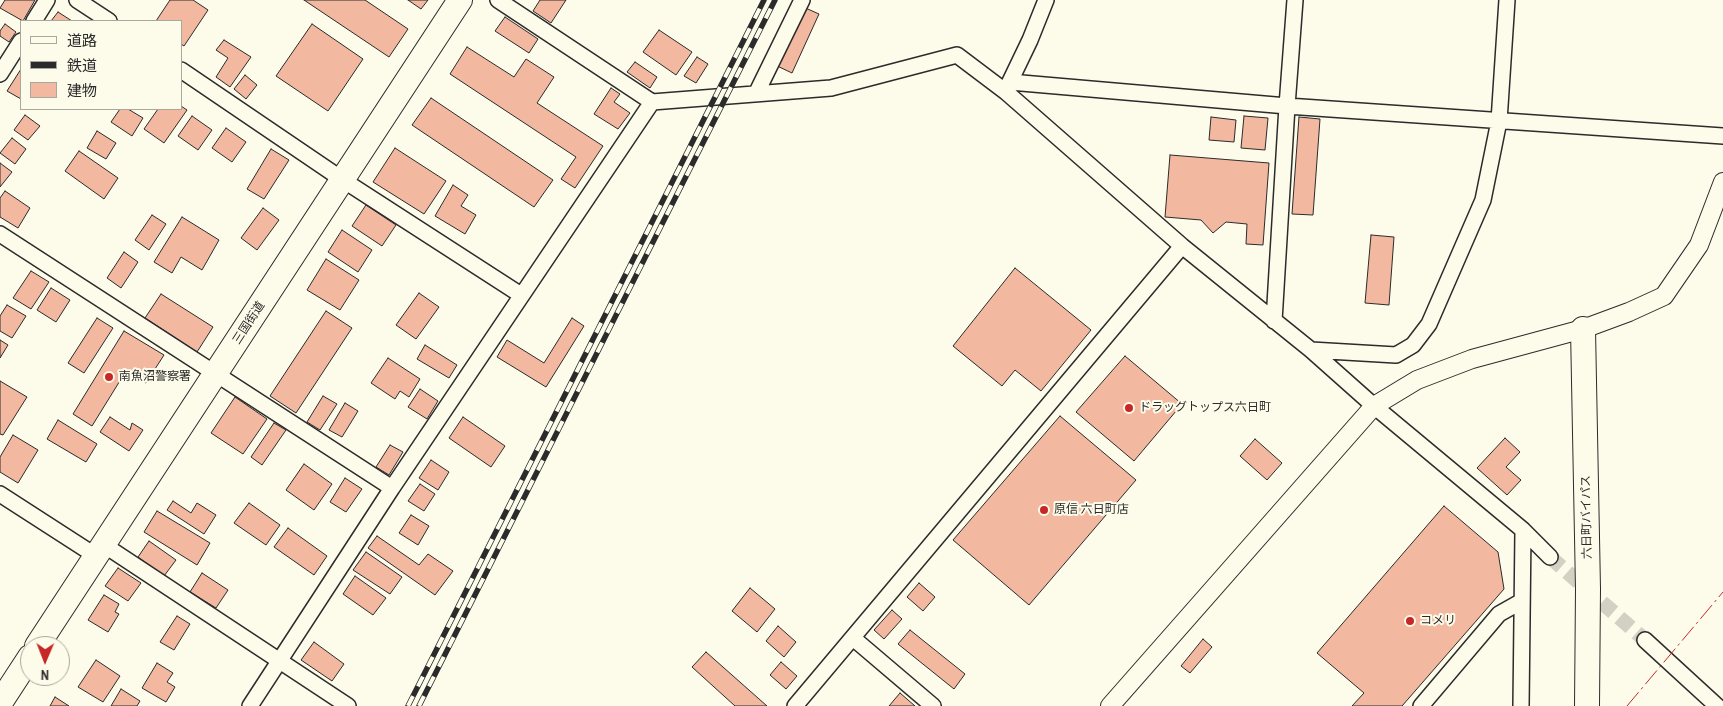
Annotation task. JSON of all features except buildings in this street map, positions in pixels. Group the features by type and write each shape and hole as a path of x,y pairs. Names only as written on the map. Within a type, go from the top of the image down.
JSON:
{"highway":[{"name":"三国街道","path":"44,636 460,0"},
{"name":"六日町バイパス","path":"1583,329 1588,589 1587,706"},
{"path":"0,702 20,672"}],"street":[{"path":"35,20 47,0"},
{"path":"77,0 107,20"},
{"path":"498,0 652,102 831,88 957,55 1008,87 1182,246 1311,350 1374,406 1522,530 1550,557"},
{"path":"756,94 802,0"},
{"path":"1008,87 1046,0"},
{"path":"1274,320 1295,0"},
{"path":"1311,350 1396,355 1413,345 1429,324 1484,200 1499,121 1507,0"},
{"path":"1,71 20,42"},
{"path":"182,71 343,180 521,295"},
{"path":"1008,87 1723,136"},
{"path":"250,706 392,488 652,102"},
{"path":"1110,706 1374,406 1417,380 1472,359 1583,329 1629,312 1664,296 1700,245 1723,182"},
{"path":"0,234 392,488"},
{"path":"795,706 1182,246"},
{"path":"0,494 100,551 348,706"},
{"path":"1521,706 1522,530"},
{"path":"1421,706 1499,614 1522,601"},
{"path":"853,638 933,706"},
{"path":"1645,640 1717,706"}],"tunnel":[{"path":"1550,557 1645,640"}],"railway":[{"path":"408,706 764,0"},
{"path":"419,706 775,0"}],"power":[{"path":"1627,706 1723,592"}],"place":[{"name":"南魚沼警察署","path":"109,377"},
{"name":"ドラッグトップス六日町","path":"1129,408"},
{"name":"原信 六日町店","path":"1044,510"},
{"name":"コメリ","path":"1410,621"}]}
